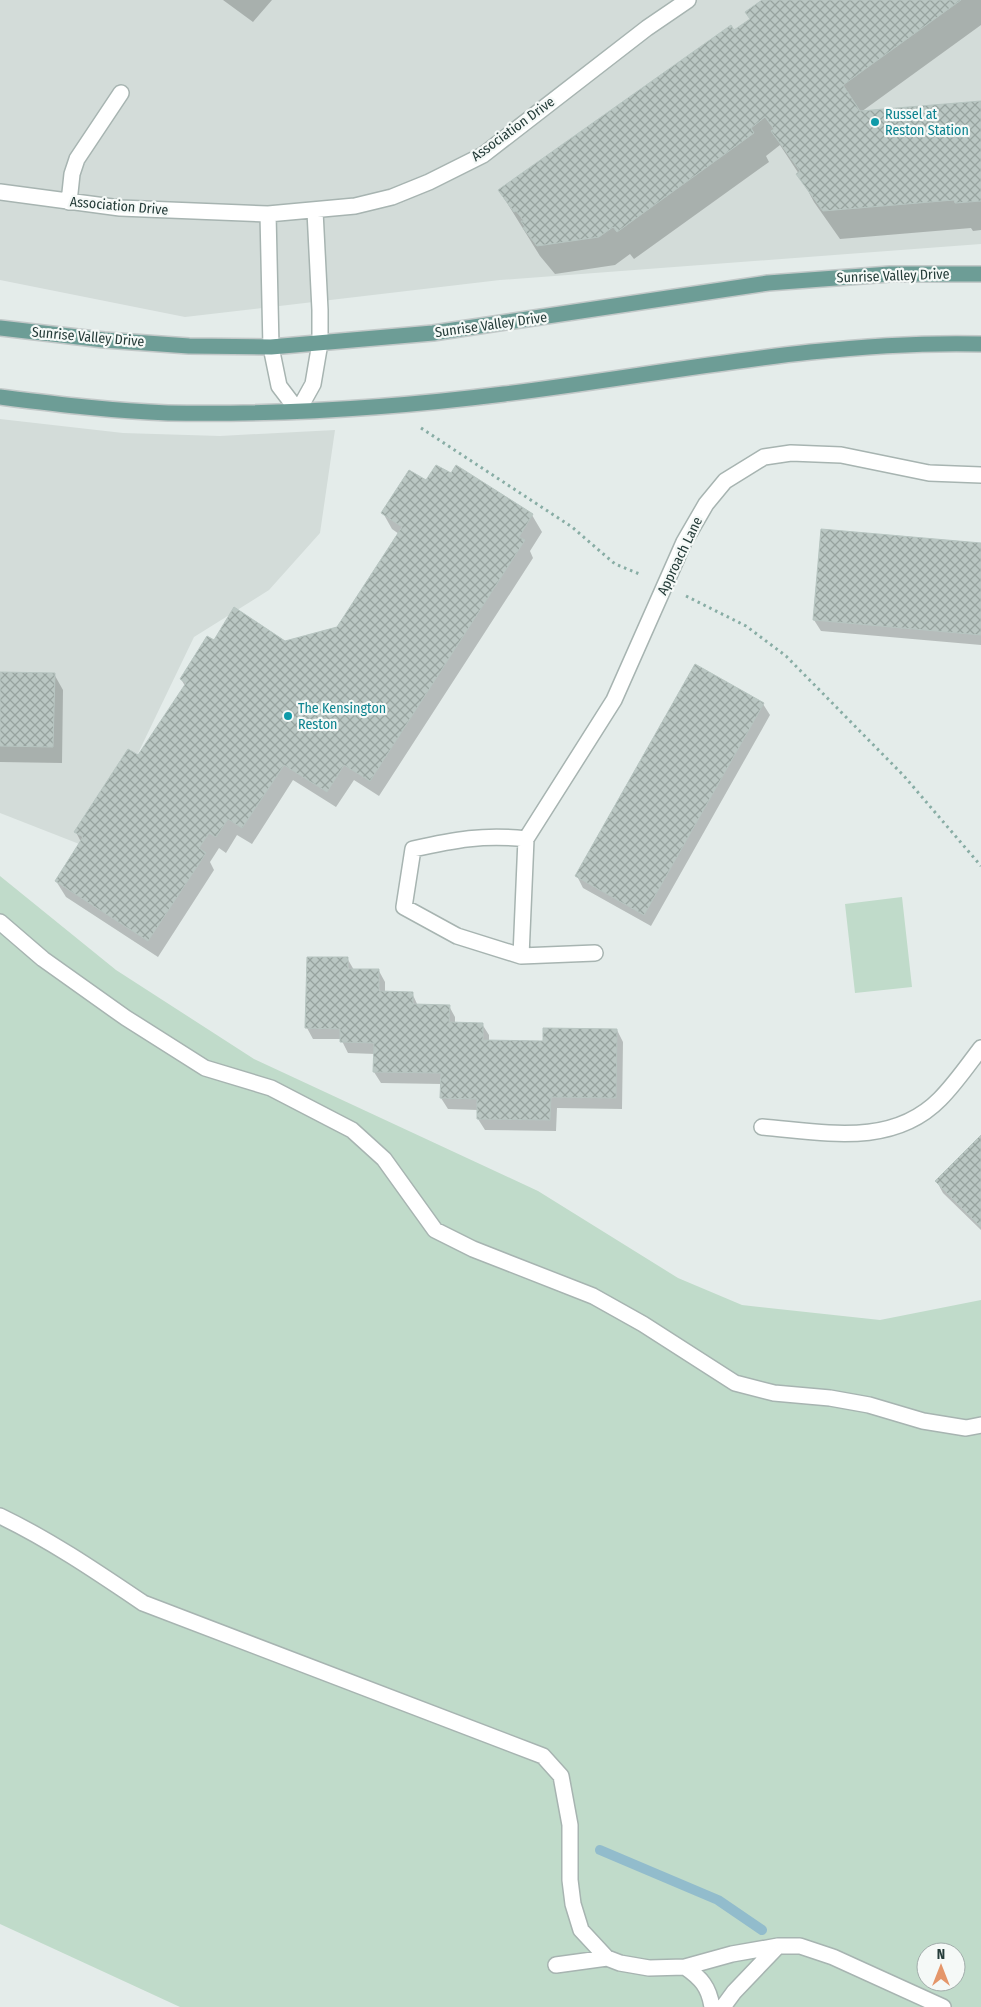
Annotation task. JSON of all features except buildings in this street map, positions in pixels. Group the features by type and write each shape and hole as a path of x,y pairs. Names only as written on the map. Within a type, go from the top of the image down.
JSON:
{"main road":[{"name":"Sunrise Valley Drive","path":"0,328 179,346 271,347 433,334 768,283 890,274 981,274"},
{"path":"0,397 63,405 168,413 298,411 422,404 829,349 886,344 981,344"}],"street":[{"name":"Association Drive","path":"0,192 69,202 189,212 268,214 355,206 392,197 483,155 647,28 688,0"},
{"path":"69,202 72,174 77,159 121,93"},
{"path":"268,214 272,311 271,347 278,386 298,411 313,384 320,343 315,211"},
{"name":"Approach Lane","path":"521,956 526,839 614,700 684,542 706,504 725,481 764,457 791,453 841,455 929,474 981,475"},
{"path":"526,839 506,837 467,838 413,849 404,907 457,936 521,956 595,953"},
{"path":"0,922 42,959 126,1018 205,1068 271,1088 317,1110 352,1130 384,1159 435,1230 474,1250 593,1296 643,1324 735,1383 774,1393 830,1398 869,1405 923,1421 966,1428 981,1425"},
{"path":"762,1127 854,1134 891,1129 917,1117 939,1100 981,1048"},
{"path":"0,1516 28,1530 88,1566 143,1603 543,1756 561,1776 570,1825 570,1880 581,1930 608,1958 620,1964 649,1968 685,1967 732,1954 778,1946 800,1946 833,1957 943,2007"},
{"path":"723,2007 734,1992 778,1946"},
{"path":"556,1964 608,1958"},
{"path":"685,1967 699,1976 710,1994 712,2007"}],"path":[{"path":"419,427 572,527 615,564 664,585 746,626 786,656 904,776 981,866"}],"shaded area":[{"path":"0,0 981,0 981,244 500,280 185,317 0,280"},
{"path":"0,419 123,433 220,436 335,430 320,533 269,590 194,637 92,849 0,813"}],"green space":[{"path":"0,876 116,970 254,1059 538,1191 678,1278 742,1305 880,1320 981,1300 981,2007 180,2007 0,1924"},
{"path":"902,897 912,987 855,993 845,904"}],"waterway":[{"path":"600,1850 718,1900 762,1930"}],"place":[{"name":"Russel at Reston Station","path":"875,122"},
{"name":"The Kensington Reston","path":"288,716"}]}
